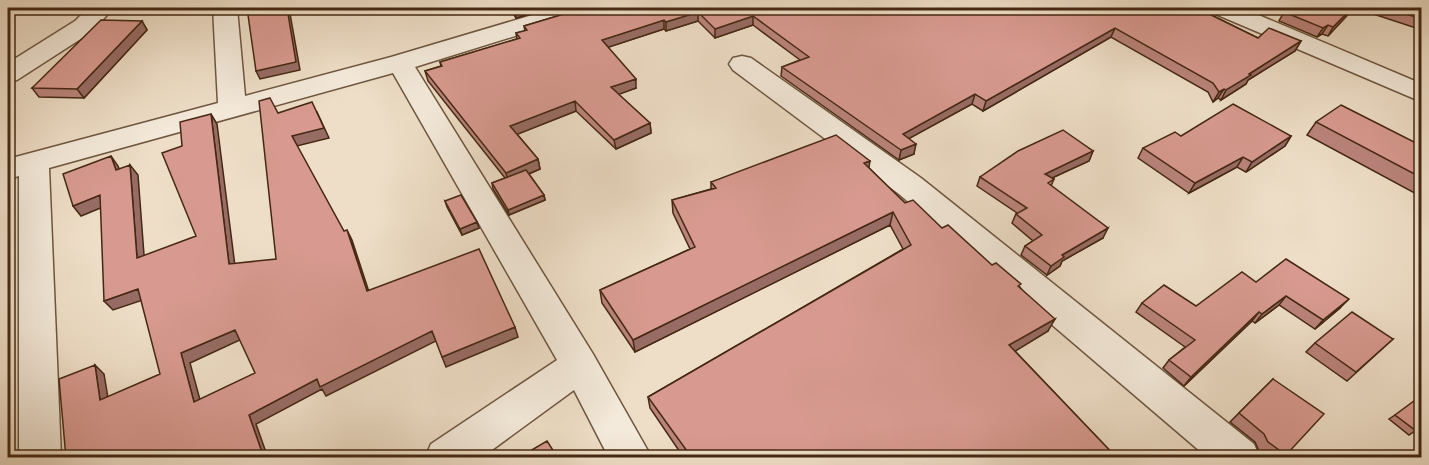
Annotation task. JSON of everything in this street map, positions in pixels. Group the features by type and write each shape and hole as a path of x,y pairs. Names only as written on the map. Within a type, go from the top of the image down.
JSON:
{"street":[{"path":"8,74 84,26 101,8"},
{"path":"225,8 232,106"},
{"path":"40,457 21,165 232,106 400,63 580,8"},
{"path":"1222,8 1422,94"},
{"path":"400,63 580,365 631,458"},
{"path":"742,64 910,186 1239,458"},
{"path":"446,458 580,365"}],"building":[{"path":"247,8 287,8 296,62 256,71"},
{"path":"584,8 1197,8 1258,38 1269,28 1301,41 1249,74 1251,75 1219,92 1213,83 1115,28 986,101 975,94 903,134 916,144 901,150 782,67 809,57 753,16 715,29 698,12 666,22 664,20 602,40 636,79 611,87 650,123 614,140 575,101 510,126 538,159 506,173 425,71 442,66 440,62 520,38 516,33 527,30 524,26"},
{"path":"1289,8 1352,8 1333,27 1328,25 1323,28 1284,12"},
{"path":"1387,8 1422,8 1422,19"},
{"path":"101,20 142,21 77,89 32,88"},
{"path":"270,98 278,113 312,102 324,128 292,136 344,231 347,230 367,291 479,249 515,327 442,357 432,331 320,387 317,379 249,415 264,458 66,458 59,379 95,365 100,400 160,374 138,289 104,301 100,195 73,206 63,174 111,156 116,170 130,165 137,258 196,236 162,153 182,146 180,122 211,114 229,264 276,259 259,101","holes":["235,330 255,373 194,402 181,353"]},
{"path":"1233,104 1291,136 1252,162 1243,157 1195,183 1143,148 1175,132 1181,136"},
{"path":"1341,105 1422,146 1422,178 1316,122"},
{"path":"1063,130 1093,151 1045,174 1054,179 1048,183 1108,228 1062,255 1064,257 1051,266 1025,246 1042,235 1016,214 1027,208 980,177 1018,151"},
{"path":"836,135 870,161 864,163 905,203 913,200 942,228 948,225 992,265 996,263 1021,284 1018,286 1055,319 1009,345 1117,458 1067,458 1061,451 1050,458 692,458 648,397 911,245 893,212 633,340 600,290 695,247 672,200 716,188 711,182"},
{"path":"526,170 544,195 508,210 492,183"},
{"path":"461,195 477,222 460,229 445,201"},
{"path":"1286,259 1349,299 1323,320 1286,296 1262,314 1259,312 1191,377 1169,360 1195,340 1142,303 1164,285 1196,306 1242,272 1256,282"},
{"path":"1352,312 1393,339 1356,372 1315,343"},
{"path":"1273,379 1324,414 1286,455 1268,442 1264,434 1239,413"},
{"path":"1422,395 1422,426 1415,430 1395,415"},
{"path":"547,441 558,458 518,458"}]}
